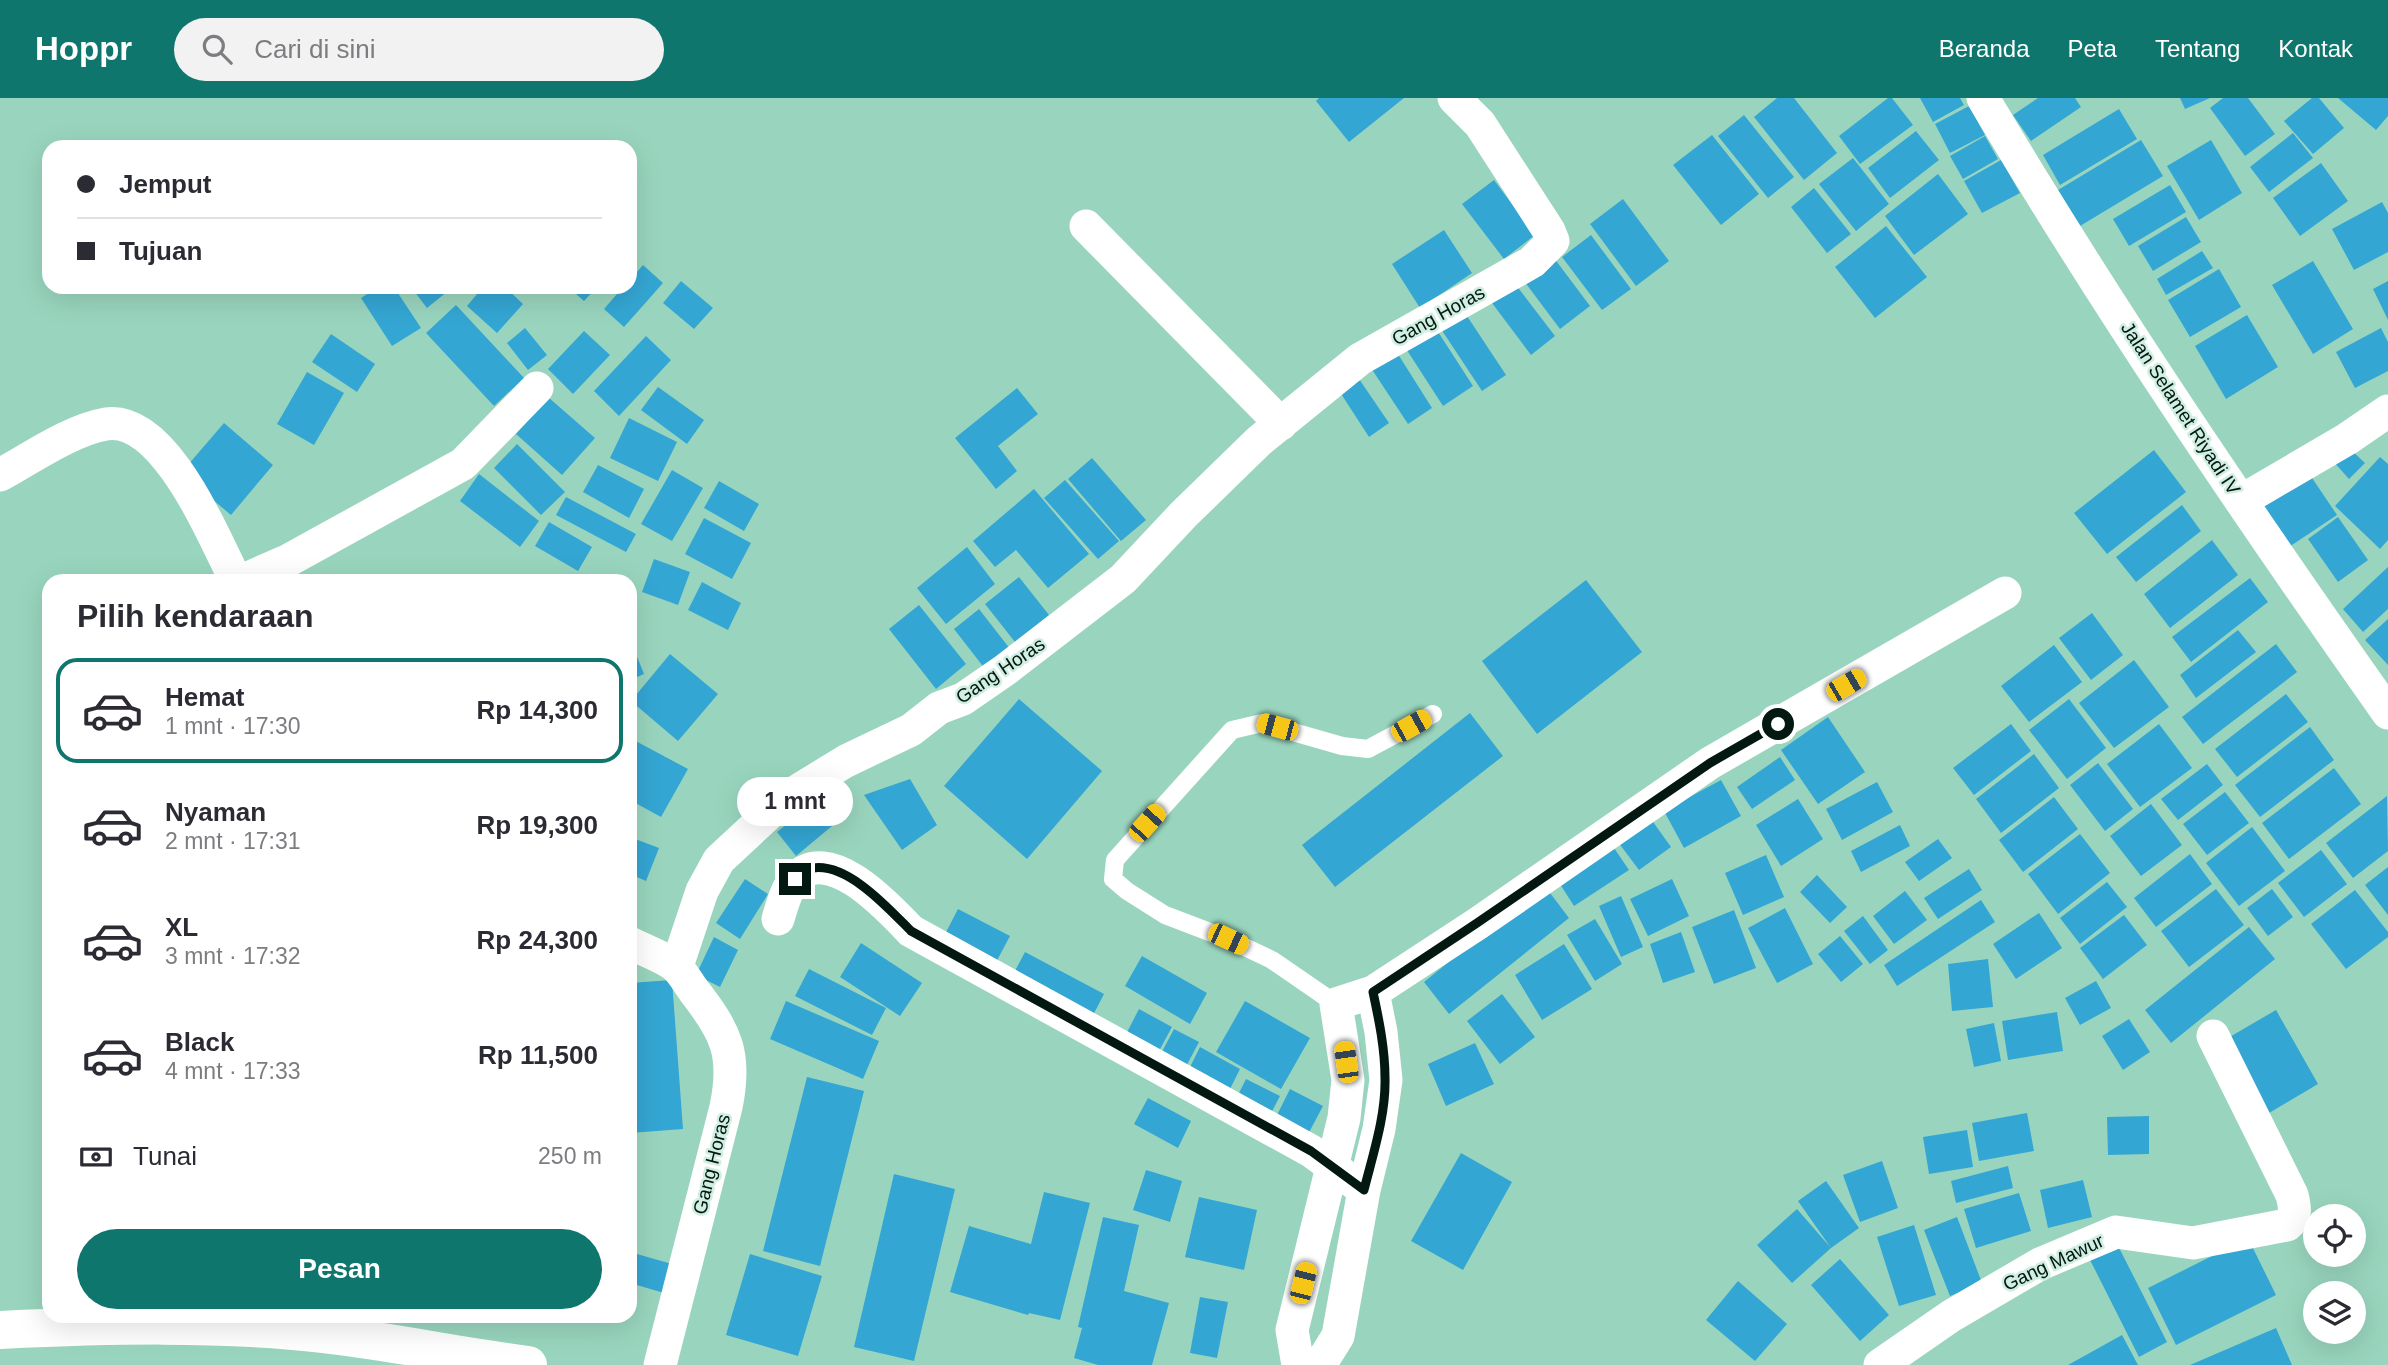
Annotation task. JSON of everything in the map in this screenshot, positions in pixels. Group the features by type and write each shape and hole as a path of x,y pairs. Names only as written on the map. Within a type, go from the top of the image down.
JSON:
{"main road":[{"path":"0,1330 129,1325 227,1326 324,1334 528,1365"}],"street":[{"name":"Gang Horas","path":"660,1365 726,1107 731,1070 727,1044 718,1026 677,966 702,891 719,860 755,824 792,793 846,761 911,730 939,708 962,699 1005,670 1124,579 1184,514 1259,441 1360,359 1532,262 1553,240 1549,230 1480,124 1454,98"},
{"name":"Jalan Selamet Riyadi IV","path":"1983,98 2035,184 2241,501 2388,713"},
{"path":"1086,226 1280,424"},
{"path":"255,574 289,560 463,464 537,388"},
{"path":"2241,501 2347,439 2388,411"},
{"path":"0,475 80,432 108,424 128,426 143,434 167,458 193,498 234,574"},
{"path":"1298,1365 1292,1331 1344,1118 1348,1080 1336,1004 1373,992 1710,763 2005,593"},
{"path":"778,919 795,879 810,868 830,868 854,880 881,901 911,931 1311,1151 1364,1190"},
{"path":"637,946 677,966"},
{"path":"1320,1365 1338,1336 1364,1190 1379,1129 1385,1080 1381,1032 1373,992"},
{"name":"Gang Mawur","path":"1880,1365 1951,1316 2040,1264 2116,1232 2193,1242 2287,1225 2295,1213 2292,1195 2213,1036"}],"lane":[{"path":"1336,1004 1272,960 1228,939 1165,915 1127,891 1113,879 1115,860 1232,730 1262,723 1342,746 1368,749 1433,714"}],"building":[{"path":"1319,98 1404,98 1349,142 1316,101"},
{"path":"1777,98 1794,98 1837,153 1804,180 1754,117"},
{"path":"1888,98 1892,98 1913,125 1860,164 1839,136"},
{"path":"1920,98 1960,98 1964,105 1933,122"},
{"path":"2038,98 2075,98 2081,107 2031,141 2013,115"},
{"path":"2180,98 2210,98 2185,109"},
{"path":"2223,98 2248,98 2275,134 2245,156 2210,108"},
{"path":"2312,98 2319,98 2344,128 2313,154 2284,121"},
{"path":"2338,98 2388,98 2388,116 2376,130"},
{"path":"1969,106 1985,135 1950,153 1935,124"},
{"path":"2119,109 2137,139 2060,185 2043,155"},
{"path":"1744,115 1794,177 1768,198 1718,136"},
{"path":"1916,131 1939,160 1890,198 1868,168"},
{"path":"2293,133 2313,158 2269,192 2250,167"},
{"path":"1712,135 1759,194 1721,225 1673,165"},
{"path":"1985,136 1998,159 1963,179 1950,156"},
{"path":"2141,140 2163,176 2080,226 2058,190"},
{"path":"2211,140 2242,193 2199,220 2167,166"},
{"path":"1853,158 1889,204 1856,231 1819,184"},
{"path":"2001,160 2020,193 1982,213 1964,181"},
{"path":"2321,163 2348,201 2300,236 2273,198"},
{"path":"1938,174 1968,214 1914,255 1885,216"},
{"path":"1494,180 1535,235 1504,259 1462,204"},
{"path":"2170,185 2186,212 2129,246 2113,219"},
{"path":"1814,188 1851,234 1827,253 1791,207"},
{"path":"1623,199 1669,261 1636,286 1590,224"},
{"path":"2382,202 2388,213 2388,252 2354,270 2332,229"},
{"path":"2186,217 2201,242 2153,271 2138,246"},
{"path":"1886,226 1927,277 1875,318 1835,267"},
{"path":"1444,230 1472,273 1420,308 1392,264"},
{"path":"1591,235 1631,289 1602,310 1562,257"},
{"path":"2202,251 2213,268 2166,295 2157,279"},
{"path":"1554,258 1590,306 1560,329 1524,281"},
{"path":"2313,261 2353,329 2313,354 2272,285"},
{"path":"643,265 663,283 624,327 604,309 617,294 637,294 637,272"},
{"path":"2219,269 2241,307 2190,337 2168,300"},
{"path":"681,281 713,308 694,329 663,303"},
{"path":"2388,281 2388,320 2373,289"},
{"path":"1516,285 1555,336 1531,355 1492,303"},
{"path":"367,294 399,294 421,328 392,346 361,298"},
{"path":"416,294 444,294 427,308"},
{"path":"477,294 512,294 523,304 497,333 467,306"},
{"path":"576,294 590,294 584,301"},
{"path":"456,305 524,378 494,406 426,333"},
{"path":"1463,310 1506,375 1482,391 1439,326"},
{"path":"2247,315 2278,367 2226,399 2195,346"},
{"path":"1433,324 1473,386 1443,406 1403,344"},
{"path":"525,328 547,355 528,370 507,343"},
{"path":"2381,328 2388,342 2388,371 2355,388 2336,352"},
{"path":"584,331 610,355 573,394 548,369"},
{"path":"331,334 375,364 357,392 312,362"},
{"path":"646,336 671,360 619,416 594,391"},
{"path":"1396,351 1432,408 1408,424 1371,368"},
{"path":"307,372 344,393 314,445 277,424"},
{"path":"1355,373 1389,423 1369,437 1336,386"},
{"path":"658,387 704,420 687,444 641,410"},
{"path":"1017,388 1038,414 998,446 1017,471 996,489 955,438"},
{"path":"548,397 595,438 562,475 516,434"},
{"path":"629,418 677,442 658,481 610,458"},
{"path":"224,423 273,465 231,515 181,473"},
{"path":"517,444 565,492 541,515 494,468"},
{"path":"2347,446 2365,463 2349,479 2332,460"},
{"path":"2154,450 2186,492 2107,554 2074,513"},
{"path":"2380,457 2388,464 2388,540 2380,549 2335,506"},
{"path":"1092,458 1146,520 1121,541 1068,479"},
{"path":"598,465 644,489 629,518 583,492"},
{"path":"2306,469 2337,515 2283,551 2253,505"},
{"path":"672,470 703,488 672,541 641,524"},
{"path":"479,474 539,521 520,547 460,501"},
{"path":"1065,480 1119,541 1098,559 1044,498"},
{"path":"719,481 759,504 744,531 704,508"},
{"path":"1034,489 1089,554 1048,588 1016,550 995,567 973,541"},
{"path":"566,497 636,534 626,552 556,515"},
{"path":"2182,505 2201,531 2136,582 2116,557"},
{"path":"2338,517 2368,560 2338,582 2308,539"},
{"path":"704,518 751,543 732,579 685,554"},
{"path":"549,522 592,547 578,571 535,546"},
{"path":"2212,540 2238,575 2170,628 2144,594"},
{"path":"967,547 995,584 946,624 917,588"},
{"path":"654,559 690,572 678,605 642,592"},
{"path":"2388,567 2388,609 2363,632 2343,609"},
{"path":"1019,577 1049,615 1015,642 985,604"},
{"path":"2250,578 2268,602 2191,662 2172,637"},
{"path":"1586,580 1642,652 1537,734 1482,661"},
{"path":"702,582 741,603 728,630 688,610"},
{"path":"919,605 966,664 936,689 889,629"},
{"path":"979,609 1014,654 989,674 954,629"},
{"path":"2092,613 2123,655 2091,680 2059,638"},
{"path":"2388,619 2388,665 2365,640"},
{"path":"2238,630 2256,652 2196,698 2180,675"},
{"path":"2276,644 2297,672 2203,744 2182,717"},
{"path":"2054,645 2082,682 2029,722 2001,686"},
{"path":"670,654 718,694 678,741 637,706 637,694"},
{"path":"637,656 644,674 637,677"},
{"path":"2134,660 2169,707 2114,748 2079,703"},
{"path":"2286,694 2308,722 2237,777 2215,749"},
{"path":"1019,699 1102,771 1027,859 944,786"},
{"path":"2069,699 2106,748 2067,779 2029,730"},
{"path":"1470,713 1503,756 1335,887 1302,845"},
{"path":"1828,717 1865,772 1818,804 1781,750"},
{"path":"2011,724 2031,751 1974,795 1953,768"},
{"path":"2159,724 2192,768 2140,807 2107,764"},
{"path":"2310,727 2334,760 2260,817 2235,785"},
{"path":"637,742 688,769 661,817 637,804"},
{"path":"2034,754 2059,788 2001,833 1976,799"},
{"path":"1780,757 1795,780 1752,809 1737,787"},
{"path":"2098,763 2133,809 2105,831 2070,785"},
{"path":"2207,764 2223,785 2178,820 2161,799"},
{"path":"2334,768 2361,804 2289,859 2262,823"},
{"path":"910,779 937,825 902,850 864,795"},
{"path":"1721,780 1741,816 1684,848 1664,811"},
{"path":"1877,782 1893,812 1842,840 1826,809"},
{"path":"2225,792 2249,823 2207,855 2183,824"},
{"path":"2387,796 2388,851 2353,878 2326,843"},
{"path":"2054,797 2078,829 2023,872 1999,840"},
{"path":"1798,799 1823,839 1781,866 1756,825"},
{"path":"813,803 832,826 796,856 777,832"},
{"path":"2151,804 2182,845 2141,876 2110,836"},
{"path":"1651,819 1671,847 1639,870 1618,842"},
{"path":"1900,825 1910,846 1861,872 1851,851"},
{"path":"2252,827 2285,871 2239,906 2206,863"},
{"path":"2080,834 2110,873 2058,914 2028,874"},
{"path":"1938,839 1952,858 1919,881 1905,862"},
{"path":"637,840 659,848 646,881 637,877"},
{"path":"1612,845 1629,870 1574,906 1558,881"},
{"path":"2321,850 2347,884 2304,917 2278,883"},
{"path":"2190,854 2212,884 2156,927 2134,898"},
{"path":"1766,855 1784,897 1743,915 1725,873"},
{"path":"2388,867 2388,915 2365,885"},
{"path":"1969,869 1982,890 1938,919 1924,898"},
{"path":"1817,875 1847,907 1830,923 1800,892"},
{"path":"745,879 768,894 740,939 716,923"},
{"path":"1672,879 1689,916 1648,936 1630,899"},
{"path":"2107,882 2127,907 2080,944 2060,918"},
{"path":"1544,885 1569,918 1449,1014 1424,982"},
{"path":"2216,889 2244,925 2189,967 2161,931"},
{"path":"2272,889 2293,917 2268,936 2247,908"},
{"path":"2355,890 2388,932 2388,937 2346,969 2311,924"},
{"path":"1905,891 1927,920 1894,944 1873,916"},
{"path":"1621,896 1643,947 1621,957 1599,906"},
{"path":"1981,900 1995,922 1897,986 1884,965"},
{"path":"1785,908 1813,964 1777,983 1748,928"},
{"path":"958,909 1010,936 993,968 942,940"},
{"path":"1734,910 1756,968 1714,984 1692,927"},
{"path":"2039,913 2062,948 2016,979 1993,944"},
{"path":"2124,915 2147,945 2103,979 2080,948"},
{"path":"1863,916 1888,950 1870,964 1844,931"},
{"path":"1595,919 1622,964 1595,981 1567,935"},
{"path":"2249,927 2275,959 2171,1043 2145,1010"},
{"path":"1681,932 1695,972 1663,983 1650,944"},
{"path":"1840,936 1863,964 1841,982 1818,954"},
{"path":"714,937 738,950 720,987 696,975"},
{"path":"861,943 922,983 900,1016 840,977"},
{"path":"1564,944 1592,989 1542,1020 1515,975"},
{"path":"1025,952 1104,994 1088,1025 1009,982"},
{"path":"1142,956 1207,993 1190,1024 1125,986"},
{"path":"1988,959 1993,1007 1952,1011 1948,964"},
{"path":"809,969 886,1008 872,1035 795,996"},
{"path":"672,980 683,1129 637,1132 637,982"},
{"path":"2096,981 2111,1008 2080,1025 2065,998"},
{"path":"1502,994 1535,1037 1500,1064 1467,1021"},
{"path":"786,1001 879,1041 863,1079 770,1039"},
{"path":"1245,1001 1310,1038 1281,1089 1216,1052"},
{"path":"1139,1009 1172,1027 1153,1062 1121,1044"},
{"path":"2276,1010 2318,1084 2264,1116 2221,1042"},
{"path":"2057,1012 2063,1051 2008,1060 2002,1021"},
{"path":"2129,1019 2150,1052 2123,1070 2102,1036"},
{"path":"1994,1023 2001,1061 1974,1067 1966,1029"},
{"path":"1174,1029 1199,1042 1181,1076 1156,1063"},
{"path":"1475,1043 1494,1084 1446,1106 1428,1064"},
{"path":"1200,1047 1240,1069 1224,1101 1184,1079"},
{"path":"807,1077 864,1091 820,1266 763,1251"},
{"path":"1246,1079 1280,1096 1266,1123 1233,1105"},
{"path":"1290,1089 1323,1106 1305,1140 1273,1123"},
{"path":"1148,1098 1191,1121 1178,1148 1134,1124"},
{"path":"2027,1113 2034,1151 1979,1161 1972,1123"},
{"path":"2149,1116 2149,1154 2108,1155 2107,1117"},
{"path":"1967,1130 1973,1167 1929,1174 1923,1137"},
{"path":"1461,1153 1512,1182 1463,1270 1411,1241"},
{"path":"1882,1161 1898,1208 1860,1222 1843,1175"},
{"path":"2008,1166 2013,1188 1956,1203 1951,1181"},
{"path":"1146,1170 1182,1181 1170,1222 1133,1210"},
{"path":"894,1174 955,1189 914,1361 854,1347"},
{"path":"2083,1180 2092,1217 2048,1228 2040,1190"},
{"path":"1826,1181 1859,1228 1831,1248 1798,1201"},
{"path":"1044,1192 1090,1203 1060,1320 1029,1313 1028,1315 950,1292 969,1226 1031,1244"},
{"path":"2019,1193 2031,1231 1976,1248 1964,1209"},
{"path":"1199,1197 1257,1210 1244,1270 1185,1257"},
{"path":"1797,1209 1831,1248 1792,1283 1757,1245"},
{"path":"1103,1217 1139,1225 1124,1291 1169,1303 1152,1365 1098,1365 1074,1358 1082,1328 1078,1327"},
{"path":"1957,1217 1982,1283 1950,1296 1924,1230"},
{"path":"1914,1225 1936,1295 1899,1306 1877,1237"},
{"path":"2113,1236 2167,1342 2139,1357 2085,1250"},
{"path":"2248,1238 2276,1295 2176,1345 2148,1288"},
{"path":"637,1254 672,1264 664,1293 637,1285"},
{"path":"750,1254 822,1276 798,1356 726,1335"},
{"path":"1840,1259 1889,1315 1860,1341 1811,1285"},
{"path":"1738,1281 1787,1324 1755,1361 1706,1320"},
{"path":"1200,1297 1228,1302 1217,1358 1190,1353"},
{"path":"2276,1328 2292,1365 2190,1365"},
{"path":"2122,1335 2138,1365 2068,1365"}],"route":[{"path":"795,879 810,868 830,868 854,880 881,901 911,931 1311,1151 1364,1190 1379,1129 1385,1080 1381,1032 1373,992 1710,763 1778,724"}]}
